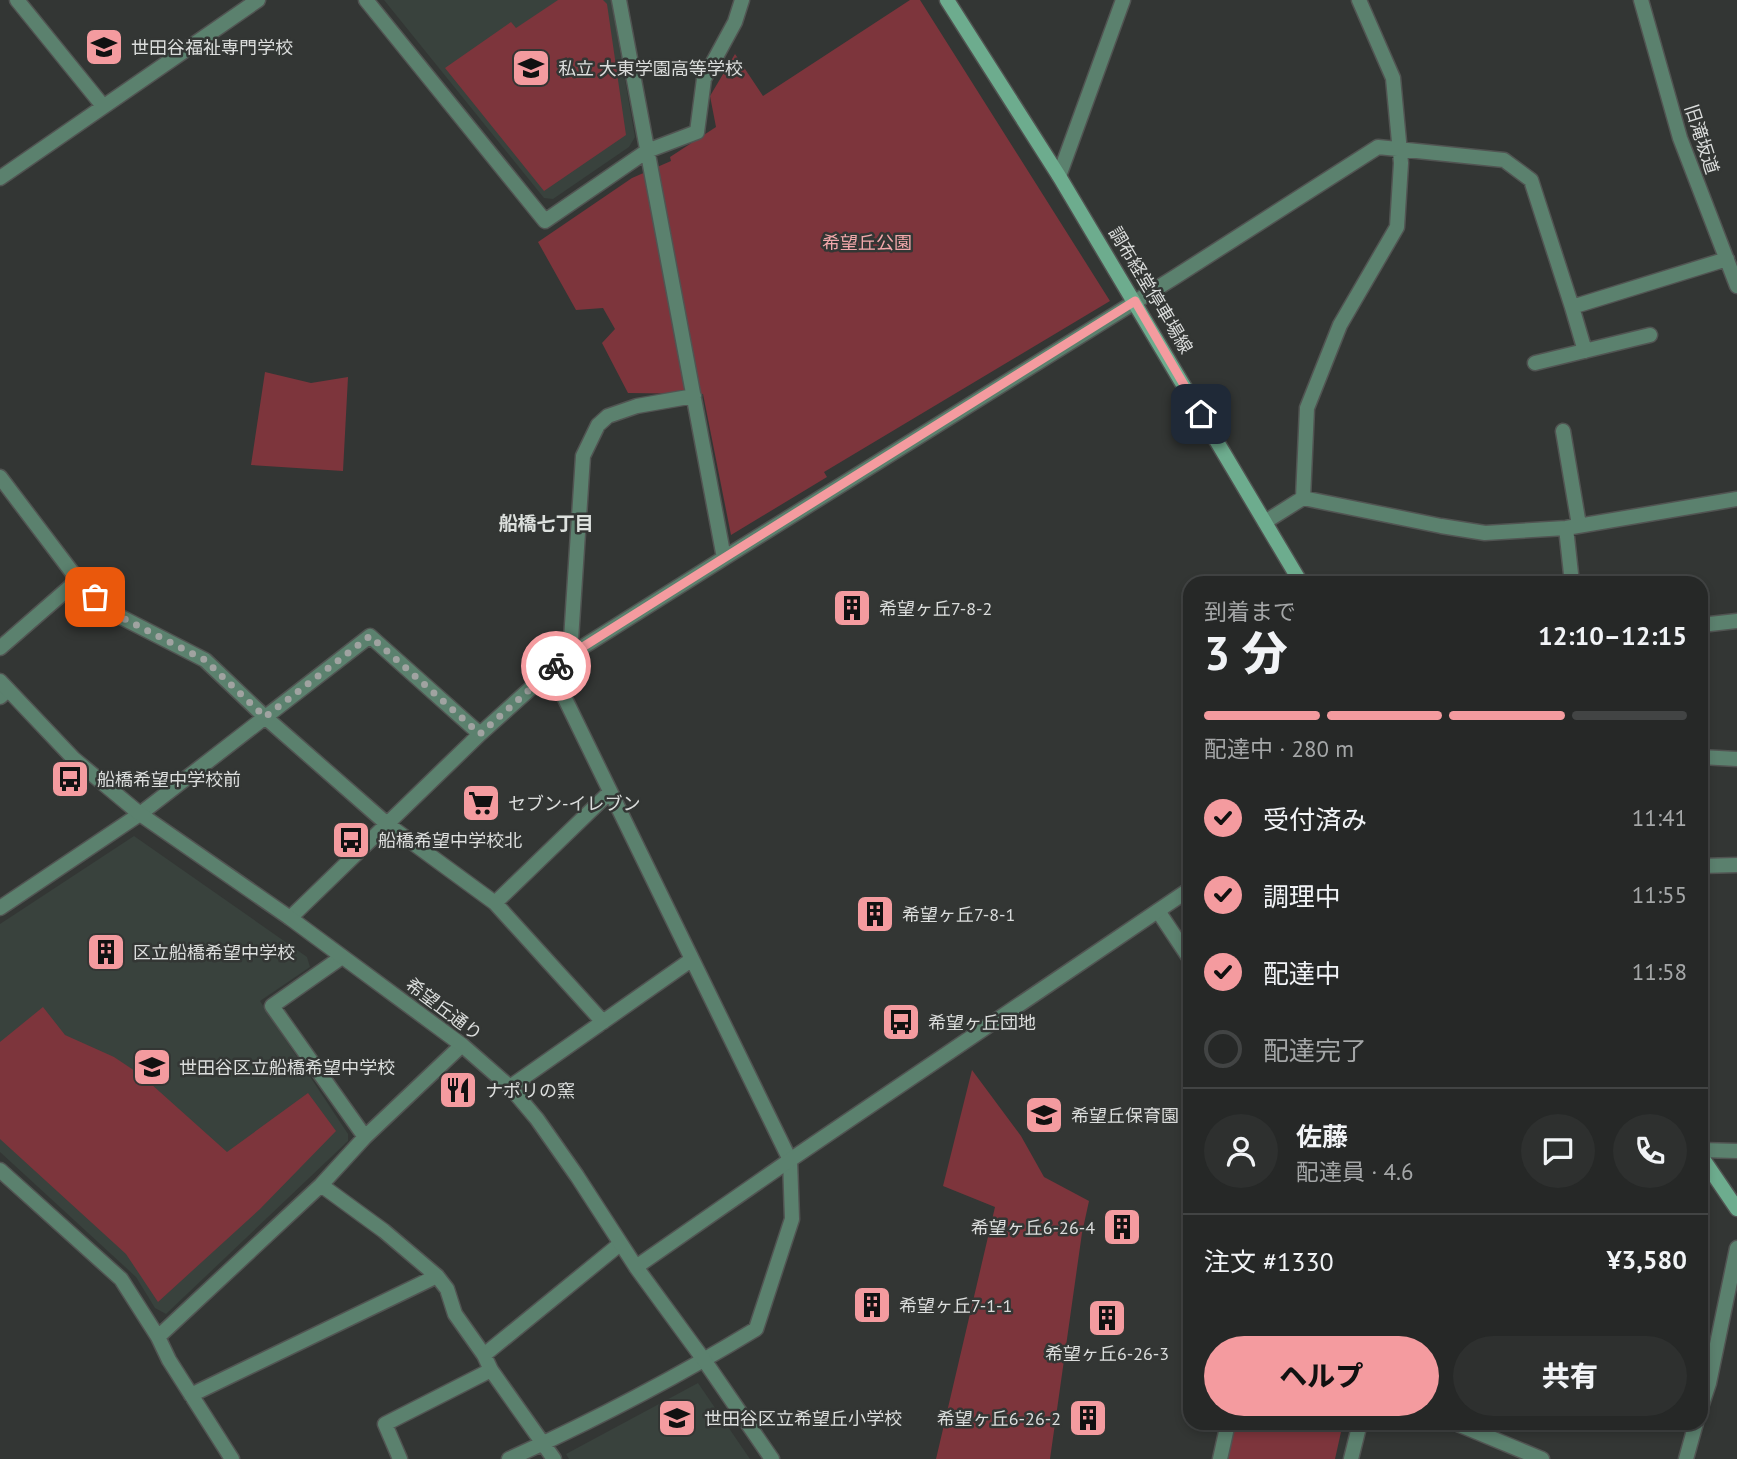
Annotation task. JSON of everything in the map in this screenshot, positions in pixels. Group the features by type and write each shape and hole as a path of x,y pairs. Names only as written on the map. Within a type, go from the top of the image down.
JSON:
{"main road":[{"name":"調布経堂停車場線","path":"947,0 1055,169 1297,576"},
{"path":"1708,1166 1737,1209"}],"street":[{"path":"17,0 103,106"},
{"path":"0,178 258,0"},
{"path":"366,0 545,221 647,151 697,132 704,79 735,22 743,0"},
{"path":"620,0 724,558"},
{"path":"1055,169 1123,0"},
{"path":"1303,498 1307,408 1340,325 1397,227 1401,163 1393,78 1359,0"},
{"name":"旧滝坂道","path":"1641,0 1680,138 1737,286"},
{"path":"290,918 480,734 570,655 1378,147 1504,160 1531,180 1585,351"},
{"path":"1572,307 1727,259"},
{"path":"1535,363 1650,335"},
{"path":"570,655 583,456 598,425 608,416 637,406 694,396"},
{"path":"1563,431 1573,526 1572,576"},
{"path":"0,477 78,580 113,613 205,660 265,717 387,824 495,903 603,1022"},
{"path":"1265,522 1303,498 1485,533 1573,526 1737,499"},
{"path":"0,648 78,580"},
{"path":"1708,624 1737,621"},
{"path":"0,908 140,814 370,636 480,734"},
{"path":"509,1459 704,1360 756,1329 792,1219 790,1160 551,670"},
{"name":"希望丘通り","path":"3,689 74,759 140,814 290,918 462,1045 510,1087 537,1119 620,1244 772,1459"},
{"path":"1708,757 1737,759"},
{"path":"495,903 610,792"},
{"path":"1708,866 1737,865"},
{"path":"636,1267 1183,894"},
{"path":"1158,911 1183,948"},
{"path":"342,957 272,1006 365,1137"},
{"path":"510,1087 691,960"},
{"path":"158,1337 321,1185 365,1137 462,1045"},
{"path":"1708,1150 1737,1151"},
{"path":"0,1170 121,1279 232,1459"},
{"path":"321,1185 384,1231 437,1276 447,1289 455,1314 554,1459"},
{"path":"484,1355 620,1244"},
{"path":"1708,1386 1737,1248"},
{"path":"191,1395 437,1276"},
{"path":"400,1459 385,1424 491,1370"},
{"path":"1220,1459 1226,1430"},
{"path":"1351,1459 1358,1430"},
{"path":"1468,1430 1509,1452 1542,1459"},
{"path":"1686,1459 1694,1430"}],"shaded area":[{"name":"私立 大東学園高等学校","path":"384,0 611,0 635,137 629,147 553,199 544,198"},
{"name":"世田谷区立船橋希望中学校","path":"134,836 307,957 310,967 260,1001 348,1134 348,1141 166,1314 155,1308 136,1277 0,1152 0,924"},
{"name":"世田谷区立希望丘小学校","path":"698,1383 750,1459 569,1459 566,1454"}],"green space":[{"name":"私立 大東学園高等学校","path":"558,0 603,0 607,4 626,135 544,191 445,68 511,22 516,28"},
{"name":"希望丘公園","path":"910,0 920,0 1110,301 824,472 827,477 731,535 703,394 628,393 602,343 615,329 603,308 576,310 538,242 632,178 671,161 670,157 716,127 710,96 735,54 763,96"},
{"path":"265,372 311,383 348,377 343,471 251,465"},
{"path":"43,1007 65,1035 114,1057 141,1075 227,1152 308,1093 336,1131 260,1209 158,1302 126,1254 0,1139 0,1042"},
{"path":"972,1070 1021,1136 1044,1177 1089,1201 1082,1233 1050,1459 936,1459 995,1207 943,1186"},
{"path":"1233,1430 1341,1430 1335,1459 1227,1459"}],"way so far":[{"path":"95,597 113,613 205,660 265,717 370,636 480,734 556,666"}],"place":[{"name":"世田谷福祉専門学校","path":"104,47"},
{"name":"私立 大東学園高等学校","path":"531,68"},
{"name":"希望ヶ丘7-8-2","path":"852,608"},
{"name":"船橋希望中学校前","path":"70,779"},
{"name":"セブン-イレブン","path":"481,803"},
{"name":"船橋希望中学校北","path":"351,840"},
{"name":"希望ヶ丘7-8-1","path":"875,914"},
{"name":"区立船橋希望中学校","path":"106,952"},
{"name":"希望ヶ丘団地","path":"901,1022"},
{"name":"世田谷区立船橋希望中学校","path":"152,1067"},
{"name":"ナポリの窯","path":"458,1090"},
{"name":"希望丘保育園","path":"1044,1115"},
{"name":"希望ヶ丘6-26-4","path":"1122,1227"},
{"name":"希望ヶ丘7-1-1","path":"872,1305"},
{"name":"希望ヶ丘6-26-3","path":"1107,1318"},
{"name":"世田谷区立希望丘小学校","path":"677,1418"},
{"name":"希望ヶ丘6-26-2","path":"1088,1418"}],"district":[{"name":"船橋七丁目","path":"546,523"}],"route":[{"path":"556,666 1135,301 1201,414"}]}
